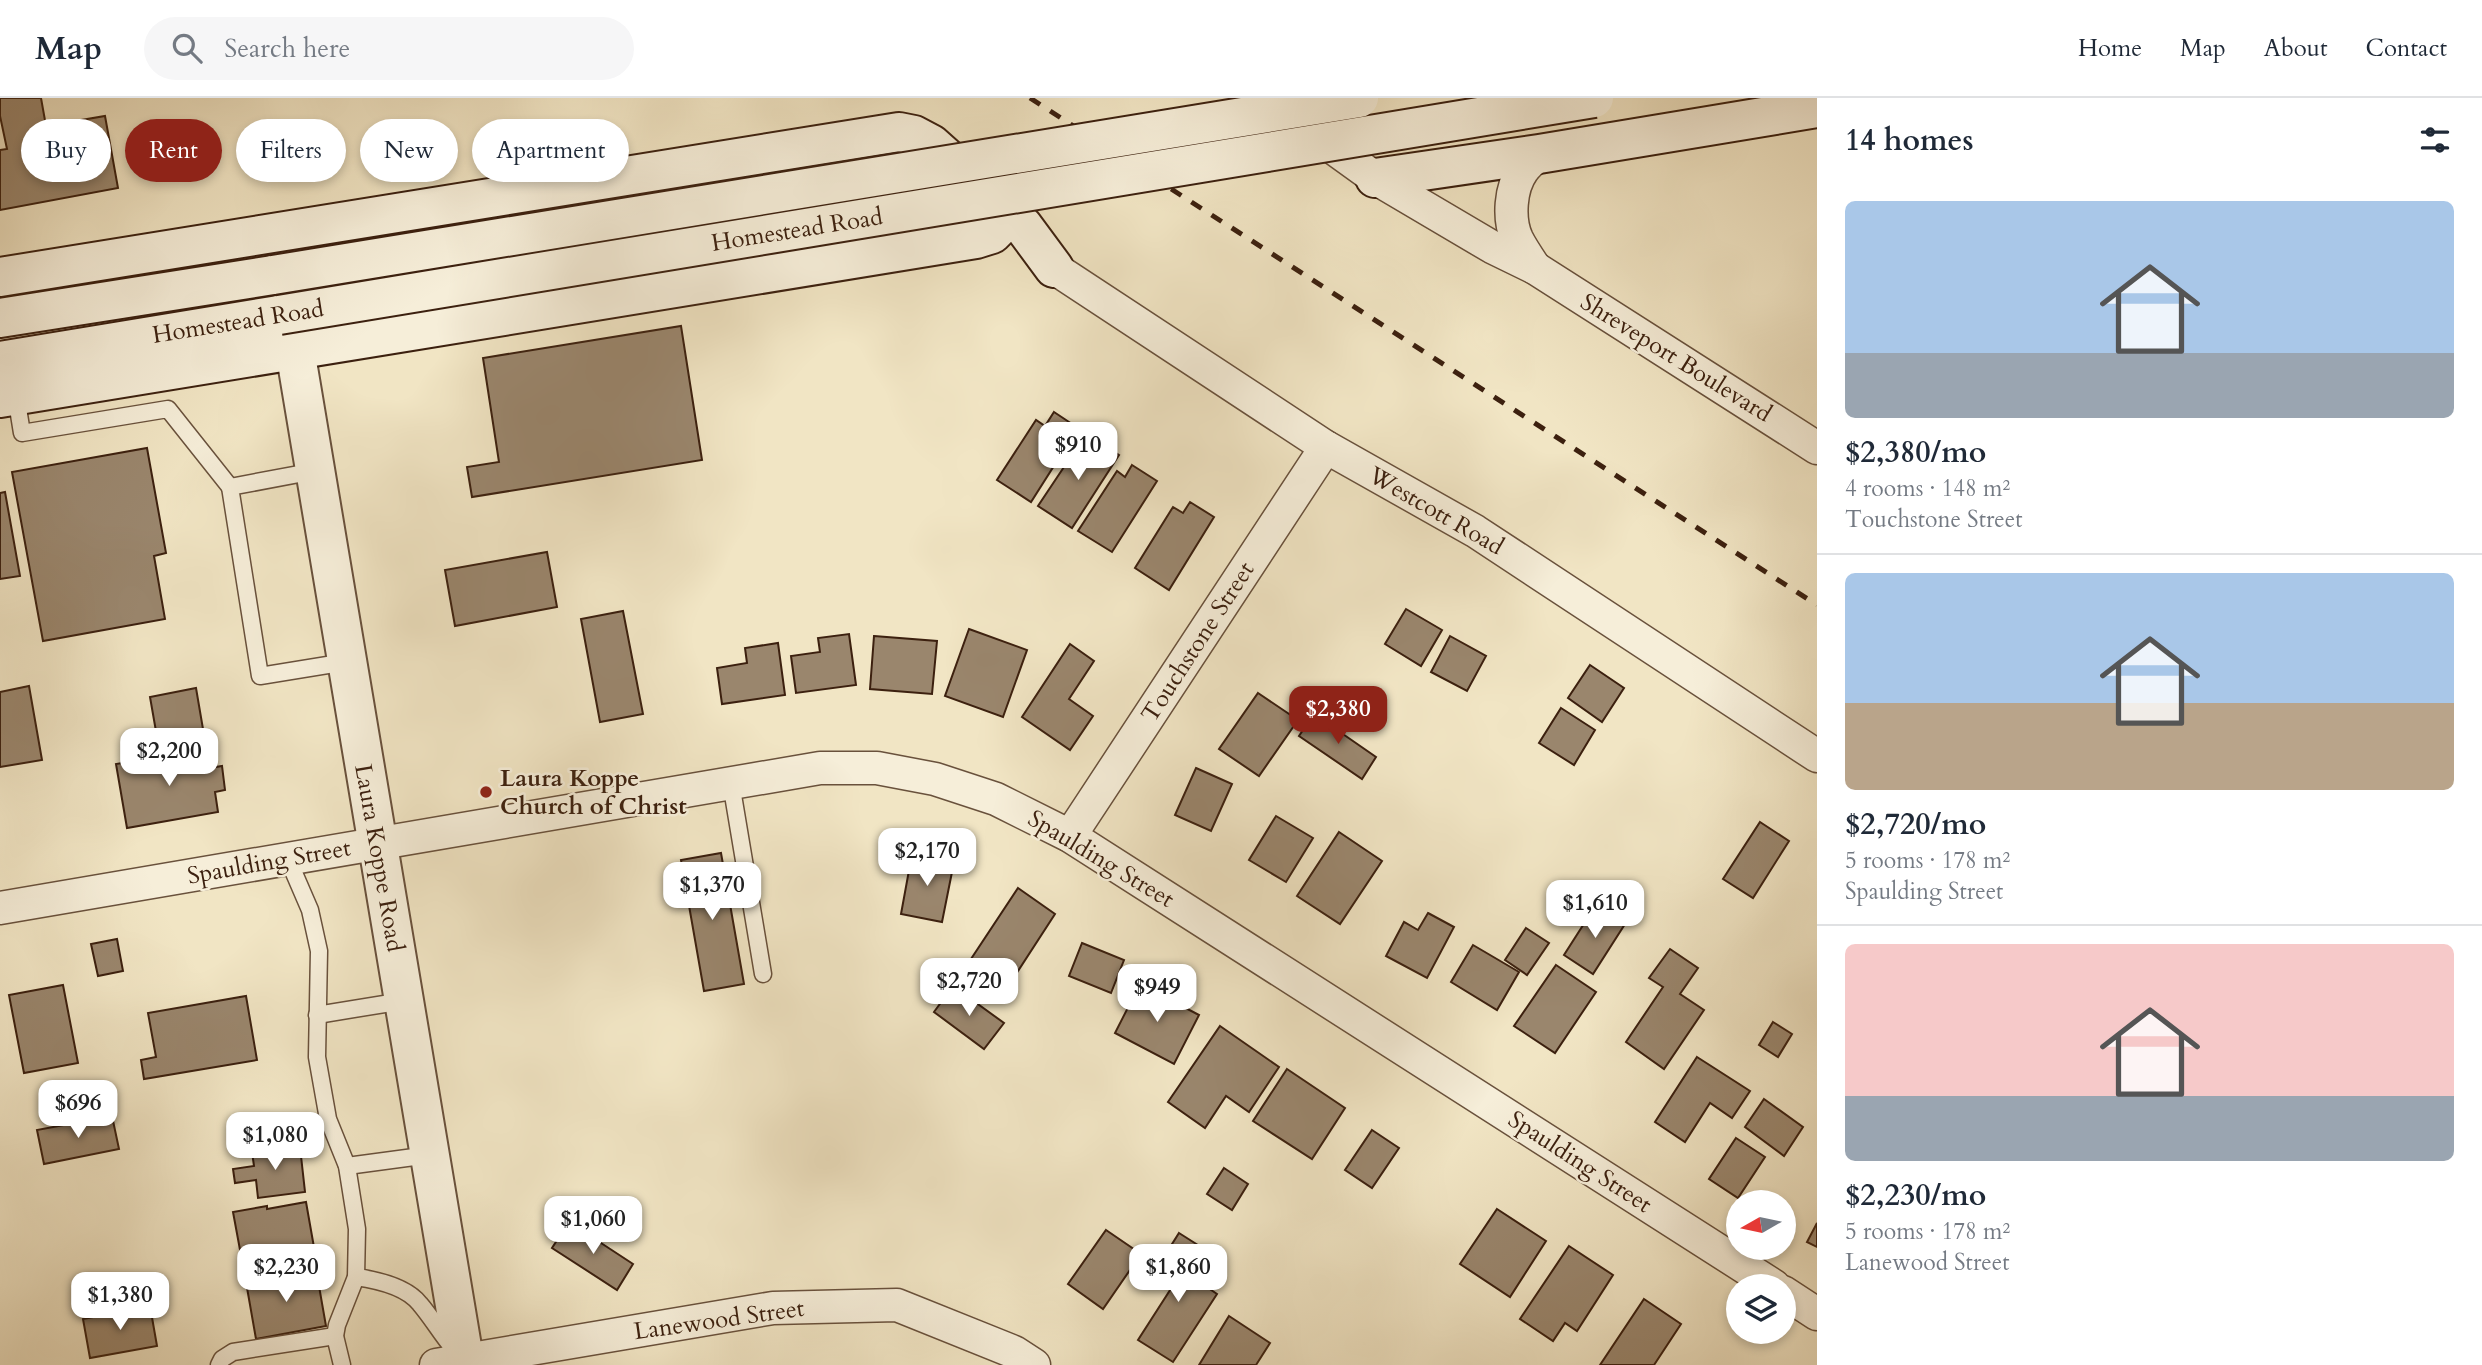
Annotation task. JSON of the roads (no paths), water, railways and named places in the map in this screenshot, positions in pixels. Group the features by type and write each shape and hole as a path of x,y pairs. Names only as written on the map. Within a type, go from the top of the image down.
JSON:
{"main road":[{"name":"Homestead Road","path":"0,318 1359,98"},
{"name":"Homestead Road","path":"0,361 1594,98"},
{"path":"1375,178 1817,108"},
{"path":"0,277 898,132 914,135 931,144 1023,226 1055,268"},
{"path":"8,397 165,392 295,350 976,239 992,234 1003,223 1004,209"},
{"path":"976,239 1020,251 1055,268"},
{"name":"Laura Koppe Road","path":"295,350 429,1155 455,1363"}],"street":[{"name":"Shreveport Boulevard","path":"1274,101 1375,178 1492,247 1535,268 1817,448"},
{"name":"Shreveport Boulevard","path":"1535,268 1517,238 1511,219 1517,180 1524,167 1539,154"},
{"name":"Westcott Road","path":"1055,268 1326,447 1475,531 1817,756"},
{"name":"Touchstone Street","path":"1070,836 1326,447"},
{"name":"Spaulding Street","path":"0,908 820,768 877,768 934,779 996,799 1070,836 1755,1274"},
{"path":"1796,1300 1817,1314"},
{"name":"Lanewood Street","path":"455,1363 773,1308 897,1306 1014,1352 1034,1365"}],"lane":[{"path":"165,392 230,487 260,676 346,662"},
{"path":"230,487 315,471"},
{"path":"731,783 763,974"},
{"path":"288,859 310,910 317,943 317,1057 328,1119 347,1166 357,1228 356,1277 335,1336 342,1365"},
{"path":"317,1015 403,1001"},
{"path":"347,1166 429,1155"},
{"path":"356,1277 373,1279 419,1301 442,1335 455,1363"},
{"path":"219,1365 222,1359 233,1352 335,1336"}],"railway":[{"path":"1030,98 1817,605"}],"place":[{"name":"Laura Koppe Church of Christ","path":"486,792"}]}
